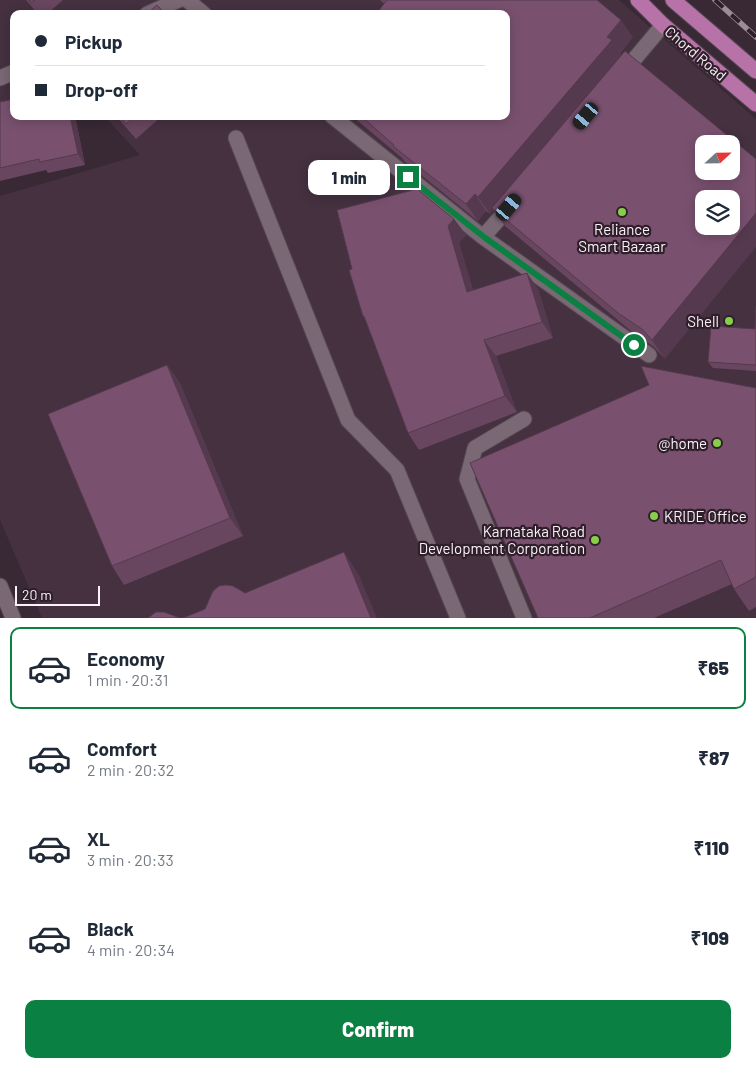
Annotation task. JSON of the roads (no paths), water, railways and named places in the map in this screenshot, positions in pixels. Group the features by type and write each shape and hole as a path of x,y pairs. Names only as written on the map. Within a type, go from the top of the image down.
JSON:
{"main road":[{"name":"Chord Road","path":"638,0 663,25 756,104"},
{"path":"673,0 756,70"}],"street":[{"path":"156,10 179,0"},
{"path":"187,0 199,10"},
{"path":"612,86 663,25"},
{"path":"337,120 484,237 649,355"},
{"path":"236,138 348,420 398,470 458,618"},
{"path":"484,237 522,192"},
{"path":"524,419 475,448 467,479 524,618"},
{"path":"0,586 13,618"}],"railway":[{"path":"715,0 756,37"}],"place":[{"name":"Reliance Smart Bazaar","path":"622,212"},
{"name":"Shell","path":"729,321"},
{"name":"@home","path":"717,443"},
{"name":"KRIDE Office","path":"654,516"},
{"name":"Karnataka Road Development Corporation","path":"595,540"}]}
